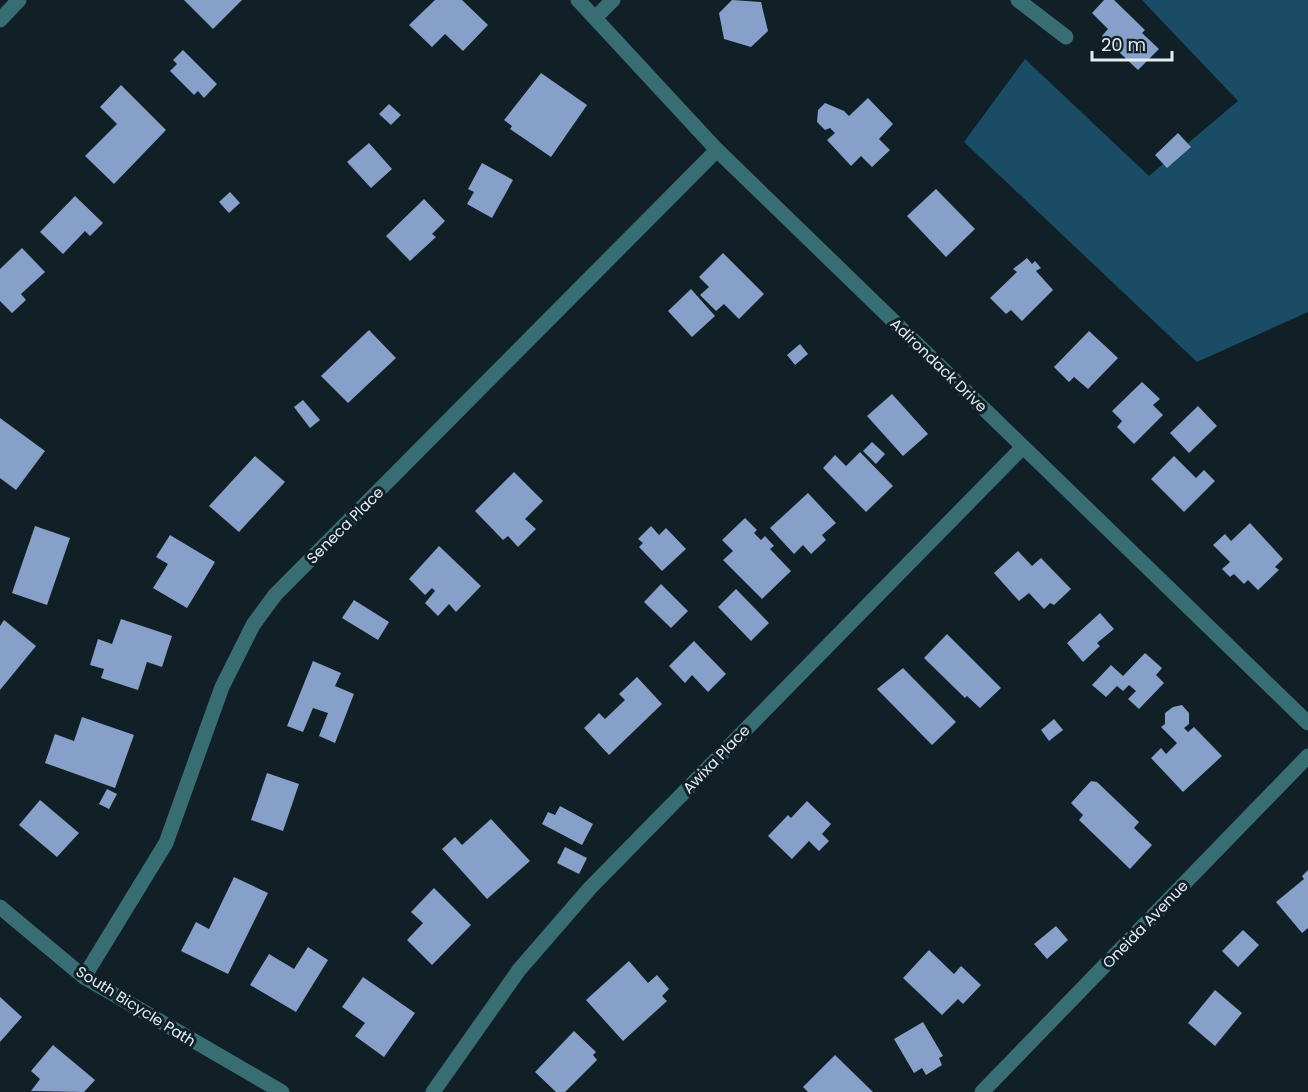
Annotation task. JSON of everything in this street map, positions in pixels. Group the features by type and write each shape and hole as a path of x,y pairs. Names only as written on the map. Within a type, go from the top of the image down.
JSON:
{"street":[{"path":"0,20 19,0"},
{"name":"Adirondack Drive","path":"578,0 717,150 1308,723"},
{"path":"596,17 613,0"},
{"path":"1018,0 1066,37"},
{"name":"Seneca Place","path":"84,977 166,843 222,687 253,625 275,595 717,150"},
{"name":"Awixa Place","path":"433,1092 519,970 590,888 1023,447"},
{"name":"Oneida Avenue","path":"982,1092 1308,756"},
{"name":"South Bicycle Path","path":"0,907 84,977 282,1092"}],"shaded area":[{"path":"1142,0 1308,0 1308,312 1197,362 964,142 1025,59 1149,176 1238,101"}],"building":[{"path":"184,0 242,0 213,29"},
{"path":"435,0 462,0 488,25 463,51 445,34 432,47 409,25"},
{"path":"732,0 761,2 768,31 751,47 724,39 719,13"},
{"path":"1104,0 1114,0 1145,30 1142,33 1159,49 1138,70 1102,36 1108,29 1092,13"},
{"path":"183,50 217,84 204,98 198,91 194,95 170,71 177,64 173,60"},
{"path":"541,73 587,105 551,157 510,129 512,126 504,120"},
{"path":"121,85 166,130 114,184 85,156 117,124 100,107"},
{"path":"868,98 893,124 879,139 890,150 872,167 861,156 851,166 827,140 835,133 830,128 825,130 817,122 818,110 825,103 844,111 849,116"},
{"path":"389,104 401,115 391,125 379,114"},
{"path":"1178,133 1191,147 1167,168 1155,155"},
{"path":"369,143 392,169 371,188 347,162"},
{"path":"482,163 513,180 492,218 467,204 474,192 468,189"},
{"path":"936,189 975,229 946,257 907,216"},
{"path":"230,192 240,203 229,213 219,202"},
{"path":"75,196 103,223 90,236 85,231 63,254 40,232"},
{"path":"424,199 445,221 432,234 436,237 410,261 386,236"},
{"path":"22,248 45,272 21,294 26,300 12,313 0,301 0,269"},
{"path":"723,253 764,294 739,319 724,304 716,311 700,295 709,287 699,277"},
{"path":"1027,258 1032,264 1035,261 1041,268 1036,271 1053,290 1022,321 1011,310 1006,314 990,298 1017,272 1013,269"},
{"path":"691,289 715,316 692,337 668,311"},
{"path":"369,330 396,358 348,403 321,376"},
{"path":"1089,331 1118,358 1088,389 1074,377 1069,382 1054,367"},
{"path":"800,344 808,354 795,365 787,355"},
{"path":"1142,382 1160,399 1153,405 1163,415 1134,444 1117,427 1122,421 1112,411"},
{"path":"892,394 928,434 903,456 867,416"},
{"path":"303,400 320,420 310,428 294,407"},
{"path":"1198,406 1217,426 1189,453 1170,433"},
{"path":"0,418 45,451 16,490 0,478"},
{"path":"872,442 885,454 876,464 863,451"},
{"path":"860,452 893,486 866,512 823,468 835,455 846,466"},
{"path":"255,456 285,482 239,532 209,506"},
{"path":"1174,456 1196,478 1204,470 1215,481 1184,512 1151,479"},
{"path":"514,472 543,501 525,519 536,529 518,547 508,536 503,540 475,511"},
{"path":"808,493 836,523 822,535 826,540 811,554 803,545 794,554 770,528"},
{"path":"745,518 757,530 754,533 761,540 765,536 774,546 770,549 791,571 762,599 723,560 733,551 722,540"},
{"path":"1250,523 1283,559 1275,567 1279,570 1258,590 1248,580 1244,584 1234,574 1230,577 1222,569 1230,562 1213,545 1225,534 1231,541"},
{"path":"35,526 70,538 47,605 12,593"},
{"path":"651,526 659,535 666,528 686,549 662,571 639,547 643,543 638,539"},
{"path":"170,535 215,562 187,608 153,588 168,564 156,557"},
{"path":"439,546 481,586 456,612 449,604 438,616 425,603 435,591 432,588 425,595 409,579"},
{"path":"1018,551 1032,566 1041,558 1071,589 1054,605 1050,603 1044,609 1029,593 1019,601 994,573"},
{"path":"661,584 688,611 671,628 644,602"},
{"path":"736,589 769,623 751,641 718,607"},
{"path":"354,600 389,622 378,640 342,618"},
{"path":"1100,613 1114,629 1097,643 1100,646 1083,662 1067,643"},
{"path":"121,619 172,636 162,667 147,662 138,690 101,678 104,669 90,665 98,639 112,644"},
{"path":"4,620 36,646 0,690 0,626"},
{"path":"947,634 1001,688 980,708 967,696 965,698 924,658"},
{"path":"694,641 726,674 708,692 692,675 685,683 669,666"},
{"path":"1145,653 1162,668 1156,675 1164,683 1139,709 1128,699 1136,691 1129,685 1123,691 1117,686 1106,697 1092,685 1111,665 1123,676"},
{"path":"313,661 341,673 335,686 354,694 335,743 319,736 328,713 313,708 303,732 287,726"},
{"path":"903,668 956,722 932,745 877,689"},
{"path":"637,677 662,704 609,755 584,728 599,713 605,719 625,700 619,694"},
{"path":"1182,705 1189,713 1189,724 1184,728 1188,732 1194,727 1222,756 1183,792 1151,758 1161,748 1166,754 1177,743 1161,727 1165,724 1165,713 1173,707"},
{"path":"82,717 134,735 115,788 45,763 55,734 74,741"},
{"path":"1054,719 1063,730 1049,741 1041,730"},
{"path":"267,773 299,784 283,831 251,820"},
{"path":"1091,781 1097,782 1139,822 1134,828 1152,845 1130,869 1079,820 1083,815 1071,803"},
{"path":"107,789 117,794 109,809 99,804"},
{"path":"40,800 79,833 57,857 19,825"},
{"path":"807,801 831,824 822,834 829,841 819,851 809,841 792,859 768,836 788,815 791,818"},
{"path":"560,806 593,824 582,845 542,824 548,812 555,815"},
{"path":"491,819 530,861 487,899 442,849 455,837 462,845"},
{"path":"565,847 587,858 579,874 557,863"},
{"path":"1308,870 1308,928 1302,933 1276,902 1304,879 1302,876"},
{"path":"234,877 268,893 228,974 181,951 196,922 209,929"},
{"path":"434,888 471,925 432,965 407,940 423,923 411,912"},
{"path":"1056,926 1068,940 1047,959 1034,944"},
{"path":"1243,930 1259,945 1238,967 1222,951"},
{"path":"308,947 328,960 296,1012 250,985 269,954 294,969"},
{"path":"929,950 954,974 961,966 981,985 963,1004 958,999 942,1015 903,978"},
{"path":"629,961 648,983 657,975 669,989 662,996 667,1001 623,1041 586,1000"},
{"path":"363,977 415,1013 384,1057 355,1036 365,1023 342,1007"},
{"path":"1215,990 1242,1013 1215,1046 1188,1023"},
{"path":"0,997 22,1017 0,1042"},
{"path":"923,1022 943,1056 939,1058 942,1065 926,1075 922,1068 914,1073 894,1039"},
{"path":"574,1031 596,1052 593,1055 597,1060 565,1092 556,1092 535,1072"},
{"path":"53,1045 95,1080 84,1092 31,1091 40,1079 31,1071"},
{"path":"835,1055 873,1092 808,1092 803,1087"}]}
